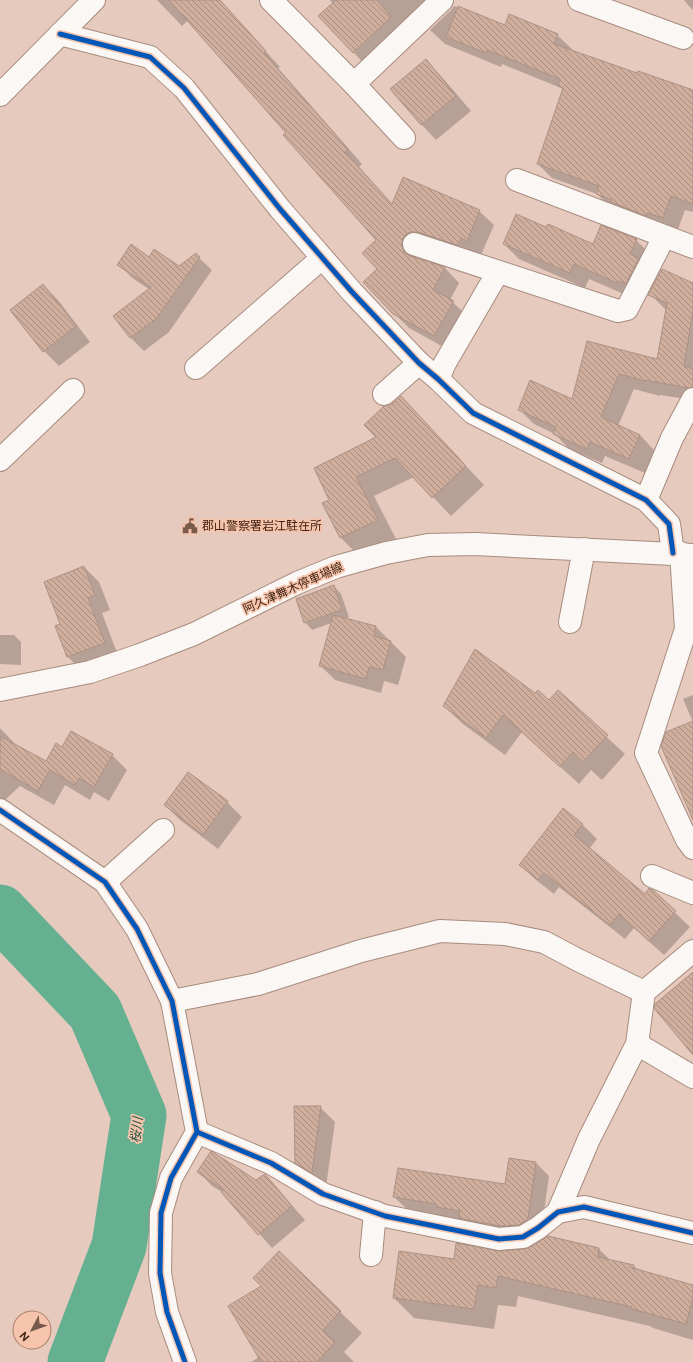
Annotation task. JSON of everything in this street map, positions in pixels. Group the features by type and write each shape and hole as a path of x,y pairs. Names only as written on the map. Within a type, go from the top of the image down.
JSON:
{"street":[{"path":"0,95 94,0"},
{"path":"271,0 354,84 404,138"},
{"path":"354,84 442,0"},
{"path":"579,0 683,38"},
{"path":"60,34 150,57 184,88 280,209 352,292 419,362 473,413 646,500 670,524 682,554 690,638 646,752 687,840 693,848"},
{"path":"517,180 693,247"},
{"path":"414,244 618,311 627,309 664,237"},
{"path":"196,368 322,258"},
{"path":"438,379 445,363 498,272"},
{"path":"384,394 419,362"},
{"path":"0,460 73,390"},
{"path":"646,500 672,438 693,399"},
{"name":"阿久津舞木停車場線","path":"0,690 90,672 140,655 194,634 297,583 336,567 386,553 428,545 475,544 682,554"},
{"path":"570,622 584,549"},
{"path":"0,810 105,882 137,929 172,1001 197,1132 171,1178 161,1214 160,1273 167,1312 185,1362"},
{"path":"105,882 163,830"},
{"path":"652,876 693,893"},
{"path":"172,1001 258,984 361,951 440,931 505,934 544,942 644,992"},
{"path":"197,1132 271,1163 323,1194 384,1216 499,1239 523,1237 538,1228 558,1212 590,1139 637,1044 644,992 693,950"},
{"path":"637,1044 693,1077"},
{"path":"558,1212 584,1207 693,1233"},
{"path":"371,1254 374,1212"}],"building":[{"path":"169,0 220,0 266,51 264,53 348,149 345,152 392,204 403,177 480,210 467,241 461,238 457,245 418,232 406,234 402,240 404,252 410,256 445,267 433,290 454,301 434,336 393,314 363,282 377,269 362,253 376,240 283,135 286,133"},
{"path":"336,0 377,0 391,17 353,53 318,16"},
{"path":"458,6 505,25 509,14 558,34 554,44 637,73 638,71 693,90 693,204 671,196 663,218 648,213 646,216 611,202 612,200 596,194 599,186 537,164 563,88 558,86 560,79 487,50 486,53 446,37"},
{"path":"426,59 456,96 421,125 390,89"},
{"path":"516,214 546,227 548,224 593,244 601,225 637,239 630,254 639,258 626,284 619,281 617,283 574,264 570,273 503,244"},
{"path":"131,244 149,257 154,249 179,266 196,253 200,257 156,319 130,338 113,316 151,287 117,265"},
{"path":"662,269 693,283 693,311 684,366 693,369 693,387 689,388 645,381 619,374 601,417 640,435 629,459 590,442 587,449 553,434 556,427 518,410 530,380 572,399 587,341 657,359 667,303 648,295"},
{"path":"43,284 76,326 43,352 10,310"},
{"path":"401,396 466,466 432,498 395,458 356,477 378,520 340,538 322,503 329,500 314,468 376,437 364,425 384,406 392,404"},
{"path":"84,566 95,595 88,598 105,643 67,657 55,626 60,624 44,582"},
{"path":"334,585 342,610 304,623 296,599"},
{"path":"333,615 376,626 374,636 391,641 383,670 369,667 366,679 319,666"},
{"path":"475,649 535,693 538,690 549,700 558,690 608,735 583,762 573,752 560,767 503,715 486,738 443,706"},
{"path":"693,721 693,820 661,746 666,732"},
{"path":"71,731 113,754 94,787 79,778 75,785 50,770 38,791 0,769 0,736 46,761 56,743 62,747"},
{"path":"188,772 228,801 203,835 164,805"},
{"path":"563,808 583,824 574,835 645,894 649,888 653,890 676,911 649,941 619,914 610,925 544,873 538,880 519,865"},
{"path":"693,972 693,1055 654,1008 655,1004"},
{"path":"294,1106 321,1106 312,1173 295,1163"},
{"path":"211,1151 256,1180 265,1174 292,1206 258,1235 221,1192 224,1190 197,1172"},
{"path":"509,1158 536,1162 528,1219 519,1225 500,1226 459,1218 460,1211 436,1207 436,1204 393,1197 398,1168 505,1184"},
{"path":"548,1236 599,1248 598,1257 634,1265 633,1268 693,1285 693,1297 686,1324 632,1309 632,1307 498,1276 496,1288 478,1285 474,1309 393,1298 399,1251 454,1259 456,1243 500,1251 529,1248"},
{"path":"279,1251 341,1311 323,1330 335,1342 317,1362 261,1362 228,1306 261,1286 253,1278"}],"waterway":[{"name":"桜川","path":"0,912 95,1012 139,1115 119,1246 75,1362"}],"cycle path":[{"path":"60,34 150,57 184,88 280,209 352,292 419,363 473,413 646,500 669,524 673,553"},
{"path":"0,810 105,882 137,929 172,1001 197,1132 171,1178 161,1213 160,1273 167,1312 185,1362"},
{"path":"197,1132 271,1163 323,1194 385,1216 499,1239 523,1237 538,1228 558,1212 584,1207 693,1233"}],"place":[{"name":"郡山警察署岩江駐在所","path":"190,526"}]}
